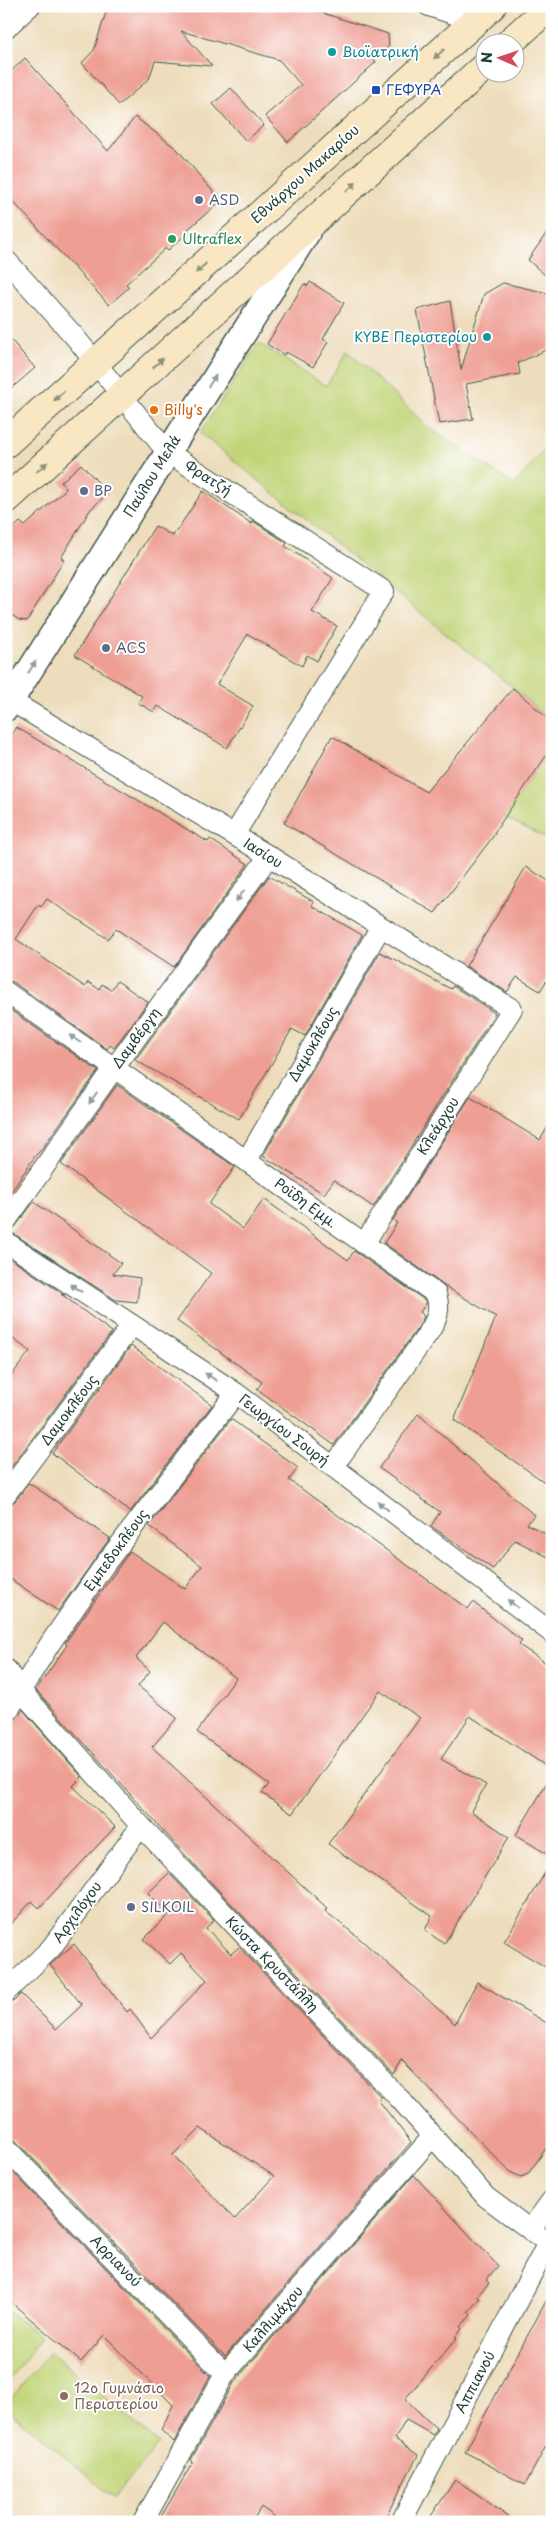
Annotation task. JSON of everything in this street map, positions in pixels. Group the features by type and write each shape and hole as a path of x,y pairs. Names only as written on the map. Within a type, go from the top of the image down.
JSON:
{"main road":[{"path":"521,32 550,6"},
{"name":"Εθνάρχου Μακαρίου","path":"6,443 484,14"},
{"path":"6,500 476,74"}],"street":[{"path":"6,28 30,6"},
{"path":"429,6 484,14"},
{"name":"Παύλου Μελά","path":"9,704 167,452 258,314 315,220"},
{"name":"Φρατζή","path":"6,260 96,363 167,452 384,590 234,835"},
{"name":"Ιασίου","path":"9,704 269,856 380,928 512,1009"},
{"name":"Δαμβέργη","path":"6,1221 115,1067 269,856"},
{"name":"Δαμοκλέους","path":"247,1160 380,928"},
{"name":"Ροϊδη Εμμ.","path":"6,992 436,1294 439,1303 438,1316 333,1467"},
{"name":"Κλεάρχου","path":"364,1244 512,1009"},
{"name":"Γεωργίου Σουρή","path":"6,1242 236,1393 552,1633"},
{"name":"Δαμοκλέους","path":"6,1494 132,1325"},
{"name":"Εμπεδοκλέους","path":"6,1714 22,1692 51,1642 105,1564 236,1393"},
{"name":"Κώστα Κρυστάλλη","path":"6,1669 22,1692 141,1826 399,2098 486,2197 550,2244"},
{"name":"Αρχιλόχου","path":"6,1992 51,1948 141,1826"},
{"name":"Καλλιμάχου","path":"143,2522 225,2374 432,2137"},
{"name":"Αρριανού","path":"6,2148 225,2374"},
{"path":"530,2230 552,2200"},
{"name":"Αππιανού","path":"401,2522 550,2244"}],"green space":[{"path":"259,343 326,386 348,351 429,428 514,485 552,441 552,722 513,688 200,433"},
{"path":"552,747 552,841 504,817"},
{"path":"6,2310 42,2337 6,2384"},
{"path":"50,2352 159,2443 114,2498 6,2408 6,2404"}],"building":[{"path":"108,6 301,6 388,34 389,46 374,59 376,62 288,142 265,116 301,85 279,60 181,31 212,66 155,61 149,79 119,105 82,63 94,50"},
{"path":"25,58 108,151 135,117 177,149 221,201 187,230 189,232 168,250 166,248 126,284 129,287 109,305 6,194 6,76"},
{"path":"231,88 264,125 246,141 213,104"},
{"path":"552,225 552,281 528,260"},
{"path":"310,282 344,303 323,339 328,342 313,367 286,352 284,355 267,344 304,284 308,286"},
{"name":"ΚΥΒΕ Περιστερίου","path":"503,283 552,294 552,347 518,363 520,374 466,384 473,419 439,424 417,310 450,301 461,370 484,294"},
{"path":"6,334 35,368 6,393"},
{"path":"81,464 108,493 90,510 61,558 64,560 27,621 19,620 6,611 6,535 20,522 25,526 66,489 61,482"},
{"path":"203,491 252,524 253,521 287,543 285,546 333,578 312,612 337,626 317,661 307,655 302,666 248,634 217,684 253,706 227,748 158,706 154,712 138,703 142,696 75,655 155,526 173,536"},
{"path":"513,688 552,722 552,747 495,834 435,913 284,823 332,736 426,792"},
{"path":"16,727 208,842 210,839 248,864 174,967 116,929 108,939 47,899 41,907 38,905 16,939 85,987 88,982 99,989 102,984 111,990 117,981 148,1002 114,1048 110,1045 107,1049 13,982 6,980 6,743"},
{"path":"526,867 552,883 552,972 540,991 517,977 507,992 466,966"},
{"path":"269,876 314,902 312,906 362,935 305,1036 292,1029 239,1119 135,1060"},
{"path":"380,952 451,989 453,986 495,1013 373,1207 334,1180 324,1194 263,1156"},
{"path":"6,1007 98,1071 35,1156 6,1200"},
{"path":"117,1085 235,1167 209,1204 243,1229 264,1199 348,1260 354,1251 426,1301 420,1312 424,1316 419,1326 334,1445 257,1389 262,1382 177,1321 211,1273 61,1164"},
{"path":"470,1097 540,1140 552,1120 552,1487 454,1420 496,1317 443,1285 384,1243 397,1223 393,1220"},
{"path":"34,1202 121,1263 113,1274 140,1278 137,1302 116,1300 11,1232"},
{"path":"6,1256 65,1295 61,1294 112,1332 6,1474 6,1383 30,1351 6,1334"},
{"path":"131,1346 212,1405 130,1512 52,1453"},
{"path":"418,1414 534,1515 527,1524 552,1537 552,1559 515,1540 493,1569 431,1526 440,1512 379,1468"},
{"path":"231,1419 298,1468 289,1480 468,1609 473,1602 522,1641 519,1645 552,1667 552,1770 470,1716 441,1759 486,1785 471,1811 509,1837 444,1944 425,1930 432,1916 328,1844 420,1718 380,1691 292,1814 262,1793 269,1784 197,1732 236,1678 163,1622 136,1658 150,1671 138,1686 177,1718 152,1747 327,1908 325,1911 359,1938 455,2024 477,1982 552,2026 552,2140 528,2174 521,2177 510,2172 402,2061 394,2075 186,1856 36,1690 67,1645 65,1643 130,1551 185,1589 202,1566 149,1526"},
{"path":"29,1483 110,1538 58,1611 6,1576 6,1506 15,1501"},
{"path":"23,1710 82,1777 73,1786 115,1827 39,1908 32,1901 6,1929 6,1729"},
{"path":"552,1774 552,1857 516,1835"},
{"path":"552,1861 552,1971 504,1942"},
{"path":"169,1873 214,1920 206,1928 231,1954 239,1947 381,2097 379,2101 411,2142 225,2356 15,2140 6,2136 6,2004 14,2001 21,1994 56,2029 82,2005 50,1965 74,1944 127,2012 130,2009 151,2038 207,1980 181,1953 170,1964 144,1939 169,1914 148,1893","holes":["200,2128 274,2176 235,2219 173,2155"]},
{"path":"6,2165 210,2376 174,2442 161,2430 173,2405 104,2335 81,2362 6,2298"},
{"path":"414,2175 498,2266 486,2280 489,2283 477,2296 480,2298 468,2312 471,2315 460,2327 462,2329 455,2337 457,2338 405,2399 437,2429 433,2435 406,2420 395,2439 418,2455 383,2522 282,2522 261,2507 252,2522 158,2522 193,2462 191,2460 235,2381"},
{"path":"552,2290 552,2435 525,2485 465,2452"},
{"path":"455,2480 516,2522 427,2522"}],"place":[{"name":"Βιοϊατρική","path":"332,52"},
{"name":"ΓΕΦΥΡΑ","path":"376,90"},
{"name":"ASD","path":"199,200"},
{"name":"Ultraflex","path":"172,239"},
{"name":"ΚΥΒΕ Περιστερίου","path":"487,337"},
{"name":"Billy's","path":"154,410"},
{"name":"BP","path":"84,491"},
{"name":"ACS","path":"106,648"},
{"name":"SILKOIL","path":"131,1907"},
{"name":"12ο Γυμνάσιο Περιστερίου","path":"64,2396"}]}
